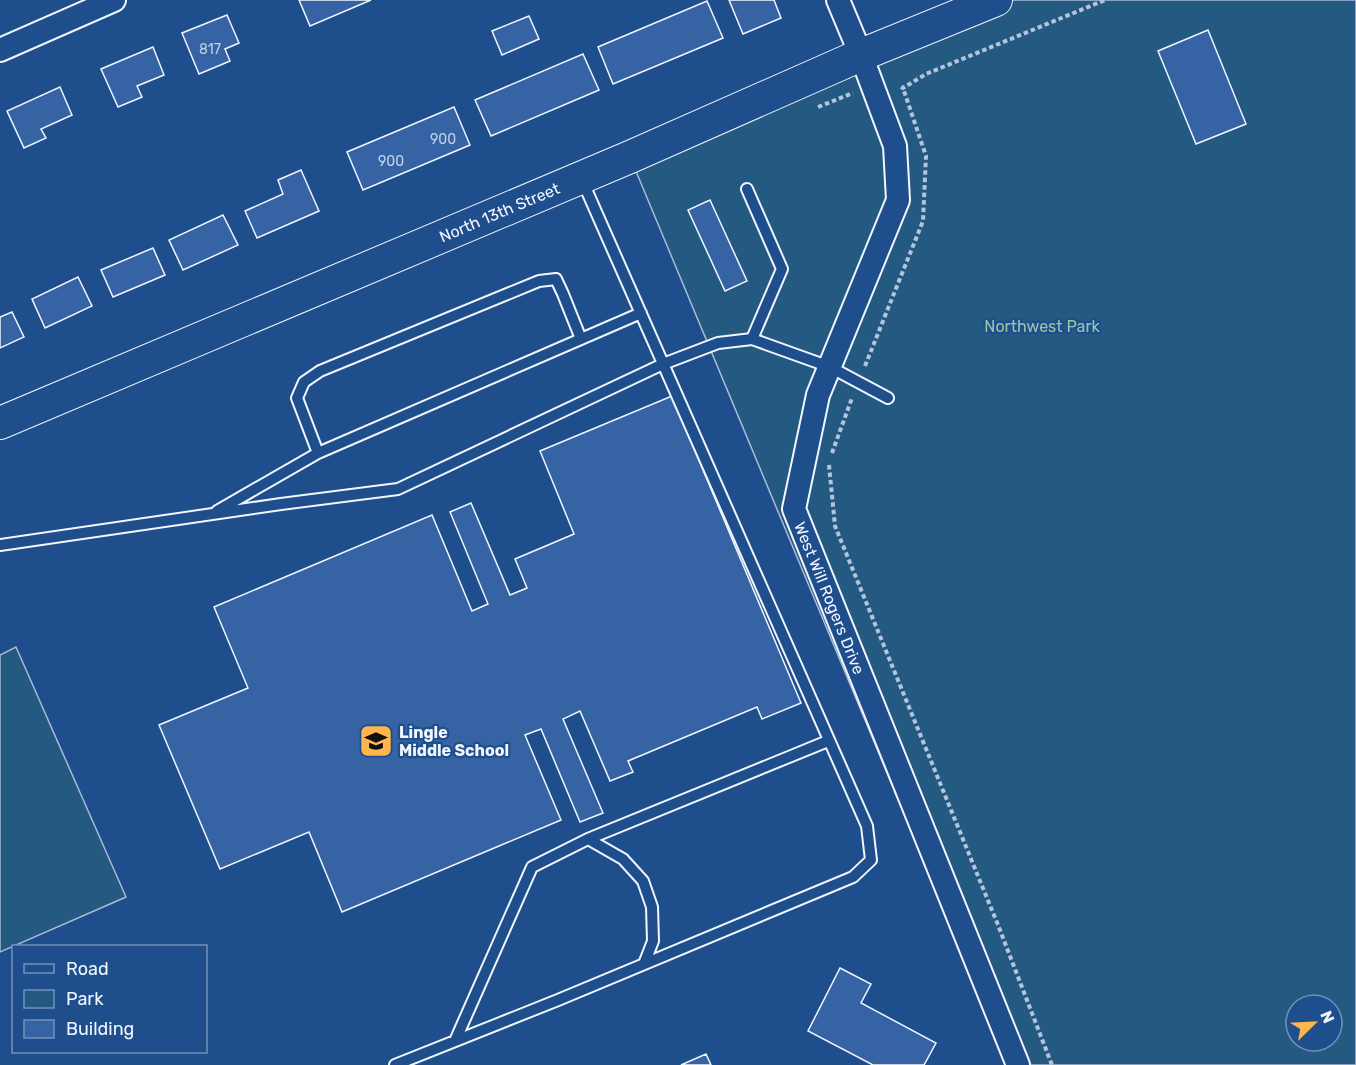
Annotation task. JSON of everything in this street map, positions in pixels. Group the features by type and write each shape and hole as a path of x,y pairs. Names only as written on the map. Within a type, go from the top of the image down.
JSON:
{"main road":[{"name":"North 13th Street","path":"0,423 581,178 861,55 996,0"}],"street":[{"path":"0,50 114,0"},
{"name":"West Will Rogers Drive","path":"838,0 895,146 898,200 818,395 794,509 1018,1065"}],"lane":[{"path":"395,1065 853,877 871,860 867,826 581,178"},
{"path":"747,189 782,269 752,339"},
{"path":"318,453 297,399 304,382 320,371 539,280 556,279 581,339"},
{"path":"212,514 318,453 641,313"},
{"path":"0,545 398,489 663,364 718,343 752,339 830,367 888,398"},
{"path":"455,1041 532,867 588,839 828,741"},
{"path":"588,839 623,859 643,881 652,907 652,942 644,964"}],"path":[{"path":"903,88 926,156 923,221 828,461 835,526 998,925 1052,1065"}],"green space":[{"name":"Northwest Park","path":"1001,0 1356,0 1356,1065 1009,1065 630,157"},
{"path":"16,647 126,897 0,952 0,655"}],"building":[{"path":"299,0 371,0 310,26"},
{"path":"729,0 774,0 781,18 743,34"},
{"path":"707,1 723,38 613,84 598,47"},
{"path":"227,15 239,43 225,49 230,61 199,74 182,33"},
{"path":"529,16 539,39 502,55 492,31"},
{"path":"1208,30 1246,124 1196,144 1158,51"},
{"path":"153,47 164,75 137,86 142,97 118,107 101,69"},
{"path":"583,54 599,90 491,136 475,100"},
{"path":"60,87 72,115 41,129 46,138 24,148 7,111"},
{"path":"454,107 470,145 363,190 347,152"},
{"path":"301,170 319,211 257,238 245,211 283,194 278,180"},
{"path":"710,200 747,281 725,291 688,210"},
{"path":"223,215 238,245 183,270 169,240"},
{"path":"153,248 165,275 113,297 101,270"},
{"path":"78,277 92,306 45,328 32,299"},
{"path":"12,312 24,337 0,348 0,317"},
{"path":"672,396 801,703 762,719 757,707 628,761 633,772 610,781 580,711 563,719 603,813 580,822 541,729 525,735 561,820 342,912 309,832 220,869 159,725 248,688 214,607 432,515 472,611 488,604 450,512 471,503 510,595 527,588 515,559 574,534 540,451"},
{"path":"840,968 871,984 861,1003 936,1043 924,1065 873,1065 808,1031"},
{"path":"706,1054 711,1065 681,1065"}],"place":[{"name":"Lingle Middle School","path":"376,741"}]}
